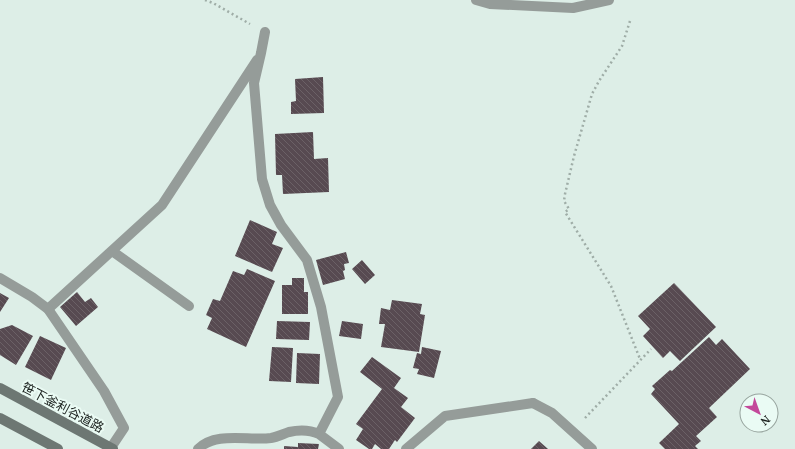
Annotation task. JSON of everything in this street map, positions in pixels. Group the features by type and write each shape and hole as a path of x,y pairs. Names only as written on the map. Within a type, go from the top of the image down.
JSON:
{"street":[{"path":"476,0 490,4 573,8 608,0"},
{"path":"265,32 254,83 262,178 270,205 281,224 306,260 321,307 338,397 319,434"},
{"path":"48,309 162,205 261,53"},
{"path":"112,251 189,306"},
{"path":"0,278 32,297 48,309 104,391 124,428 111,449"},
{"name":"笹下釜利谷道路","path":"0,388 111,449"},
{"path":"406,449 445,416 532,403 552,413 592,449"},
{"path":"0,418 58,449"},
{"path":"198,449 203,444 222,438 271,438 290,432 312,430 339,449"}],"path":[{"path":"205,0 265,32"},
{"path":"630,21 622,46 599,80 592,94 574,156 564,201 569,209 565,212 611,286 640,360"},
{"path":"572,431 651,348"}],"building":[{"path":"323,77 324,113 291,114 291,102 296,101 295,79"},
{"path":"313,132 314,159 328,158 329,192 283,194 282,175 276,175 275,134"},
{"path":"250,220 277,232 272,244 283,248 272,272 235,256"},
{"path":"346,252 349,263 344,264 345,270 343,271 345,279 323,285 316,260"},
{"path":"362,260 375,275 365,284 352,269"},
{"path":"247,269 275,281 246,347 207,329 212,318 206,315 213,299 220,301 233,271 244,275"},
{"path":"292,278 304,278 304,292 308,292 308,314 282,314 282,285 292,285"},
{"path":"674,283 716,327 680,361 670,351 663,358 643,336 650,329 638,316"},
{"path":"77,292 85,302 91,298 98,307 76,326 60,307"},
{"path":"0,293 9,298 0,312"},
{"path":"392,300 422,304 420,314 425,315 419,352 381,347 385,324 379,324 381,308 390,310"},
{"path":"277,321 310,322 309,340 276,339"},
{"path":"342,321 363,324 361,339 339,336"},
{"path":"12,325 33,336 16,365 0,355 0,329"},
{"path":"40,336 66,348 51,380 25,367"},
{"path":"709,337 716,345 722,339 750,369 709,408 717,417 696,436 701,441 695,446 698,449 665,449 659,443 679,424 651,394 655,389 652,386 670,370 672,371"},
{"path":"272,347 293,348 291,382 269,381"},
{"path":"422,347 441,351 434,378 417,374 419,369 413,368 417,353 421,354"},
{"path":"297,353 320,354 319,384 296,383"},
{"path":"372,357 401,378 394,388 408,398 401,407 415,418 397,442 395,440 389,449 381,449 375,444 372,449 369,449 356,440 363,429 356,424 382,389 360,372"},
{"path":"539,441 548,449 531,449"},
{"path":"298,443 319,444 318,449 284,449 284,446 298,447"}]}
